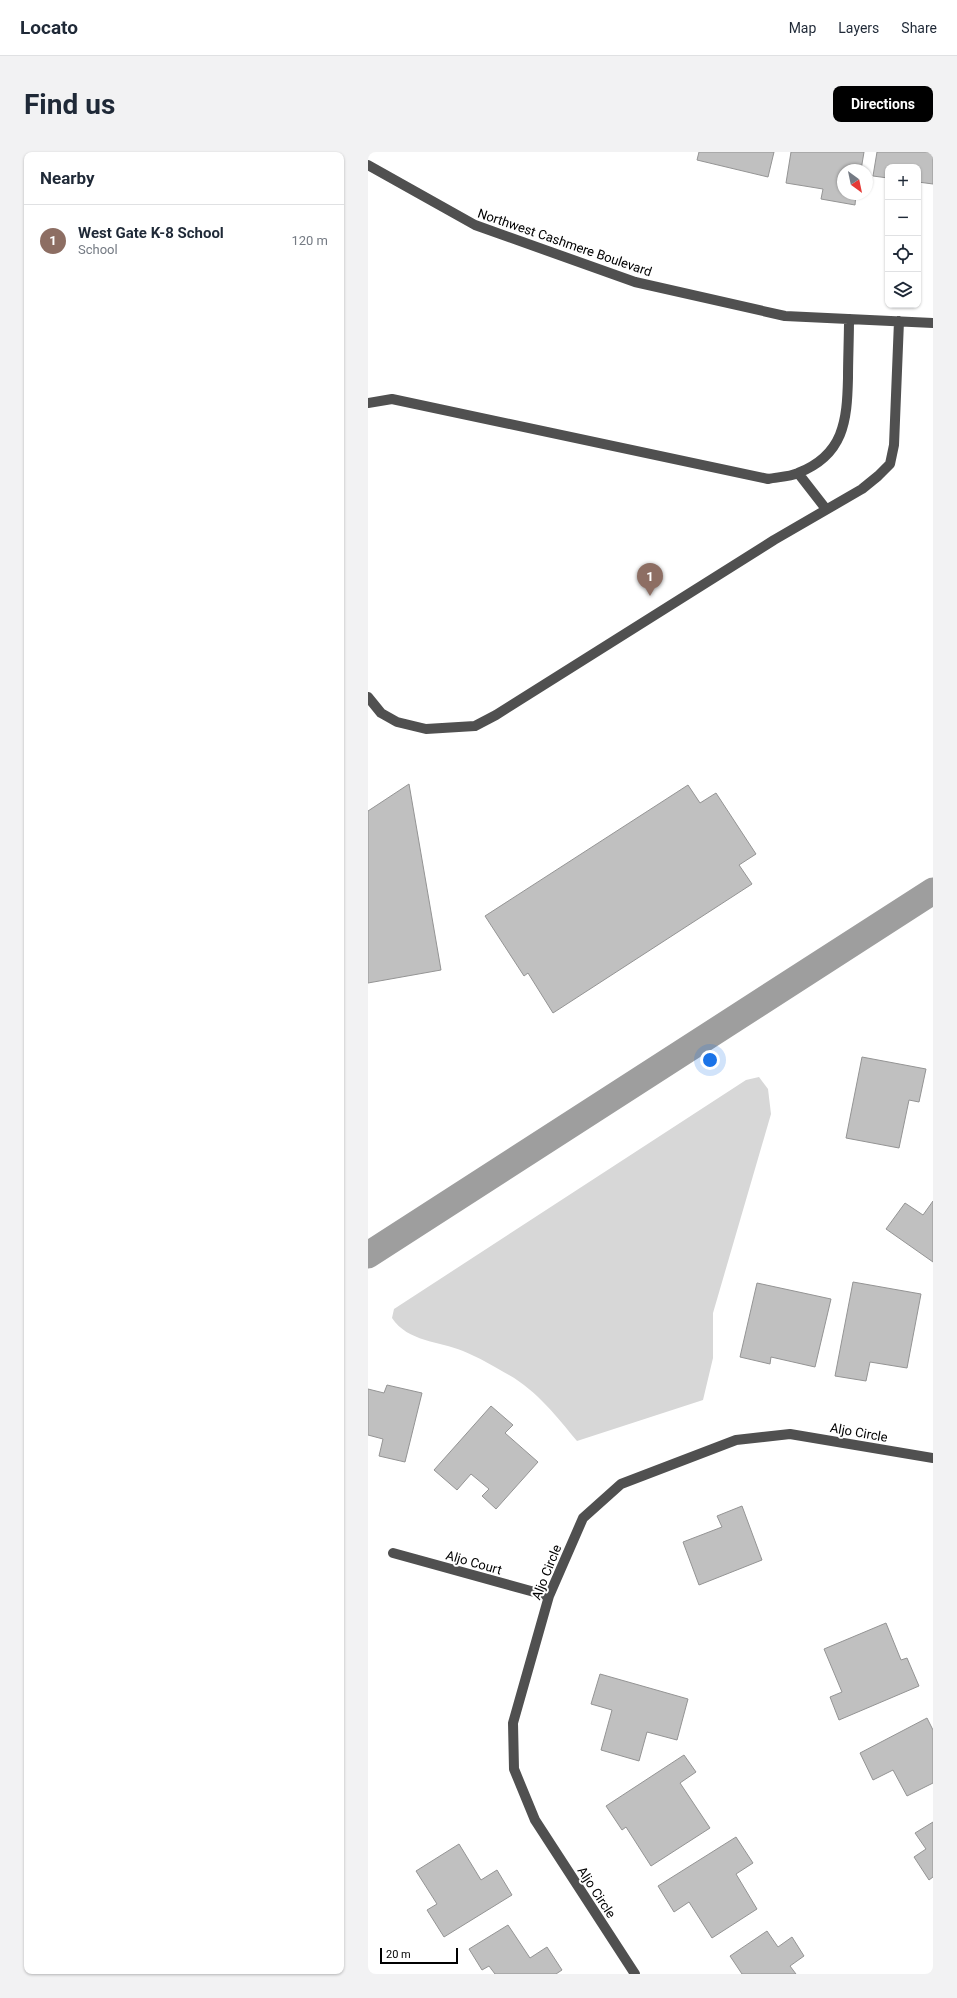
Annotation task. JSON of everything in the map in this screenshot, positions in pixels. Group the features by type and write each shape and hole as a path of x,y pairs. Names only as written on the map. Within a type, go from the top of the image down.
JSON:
{"street":[{"name":"Northwest Cashmere Boulevard","path":"368,165 475,225 635,282 785,316 933,323"},
{"path":"368,403 392,399 768,479 798,473 820,461 840,438 848,410 849,319"},
{"path":"368,697 381,713 397,722 426,729 475,726 496,715 774,540 862,489 890,464 894,446 899,321"},
{"path":"798,473 826,509"},
{"name":"Aljo Circle","path":"636,1974 535,1820 514,1769 513,1723 549,1596 584,1518 621,1484 736,1440 790,1434 933,1458"},
{"name":"Aljo Court","path":"393,1552 549,1596"}],"shaded area":[{"path":"759,1077 768,1089 771,1114 713,1313 713,1358 703,1400 577,1441 546,1405 519,1381 469,1353 424,1340 406,1332 392,1318 394,1309 746,1080"}],"building":[{"path":"699,152 774,152 768,177 697,160"},
{"path":"791,152 864,152 862,164 837,164 837,200 855,200 855,205 821,199 823,189 786,183"},
{"path":"877,152 933,152 933,184 921,182 921,164 885,164 885,178 873,176"},
{"path":"409,784 441,970 368,983 368,811"},
{"path":"688,785 700,803 716,793 756,854 739,865 752,884 553,1013 528,973 524,976 485,916"},
{"path":"862,1057 926,1069 919,1102 909,1100 899,1148 846,1138"},
{"path":"933,1201 933,1262 886,1229 905,1203 923,1215"},
{"path":"853,1282 921,1294 907,1368 870,1362 866,1381 835,1376"},
{"path":"757,1283 831,1299 815,1367 771,1357 770,1364 740,1357"},
{"path":"387,1385 422,1393 405,1462 379,1456 383,1439 368,1435 368,1389 384,1393"},
{"path":"491,1406 513,1425 505,1433 538,1462 496,1509 482,1496 489,1489 471,1474 457,1490 434,1470"},
{"path":"742,1506 762,1560 699,1585 683,1542 722,1527 717,1516"},
{"path":"886,1623 901,1660 907,1658 919,1686 839,1720 830,1697 842,1692 824,1649"},
{"path":"600,1674 688,1699 677,1740 647,1732 639,1761 601,1750 612,1710 591,1704"},
{"path":"927,1718 933,1730 933,1783 907,1796 893,1770 873,1780 860,1753"},
{"path":"684,1755 696,1772 680,1783 710,1828 651,1866 626,1827 622,1830 606,1806"},
{"path":"933,1822 933,1877 929,1880 914,1857 926,1849 915,1833"},
{"path":"736,1837 753,1863 736,1874 757,1909 712,1938 689,1902 674,1912 658,1886"},
{"path":"459,1844 481,1880 497,1870 512,1895 444,1937 427,1910 437,1904 416,1871"},
{"path":"508,1925 530,1958 547,1947 562,1970 556,1974 495,1974 489,1966 482,1970 469,1949"},
{"path":"767,1931 778,1947 792,1937 804,1956 790,1966 796,1974 742,1974 730,1956"}],"waterway":[{"path":"368,1255 933,891"}],"place":[{"name":"West Gate K-8 School","path":"650,596"}]}
